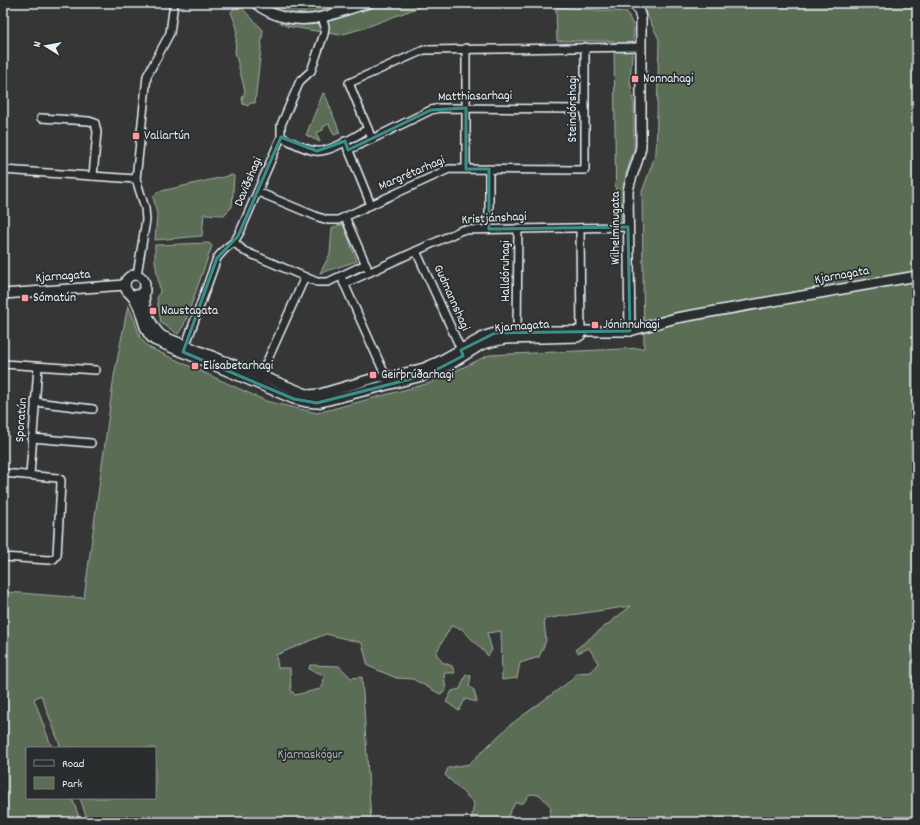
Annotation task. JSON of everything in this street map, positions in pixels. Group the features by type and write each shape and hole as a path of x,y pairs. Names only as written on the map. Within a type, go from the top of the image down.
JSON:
{"street":[{"path":"137,275 146,220 145,208 136,179 147,76 170,33 174,3 169,3"},
{"path":"255,3 267,11 285,17 307,19 322,18 370,3"},
{"name":"Wilhelmínugata","path":"630,331 628,227 629,185 641,146 641,18 635,6"},
{"name":"Daviðshagi","path":"184,348 217,258 221,252 234,242 238,236 281,138 281,125 300,81 311,71 324,34 325,27 322,18"},
{"path":"372,139 349,84 424,50 466,48 640,46"},
{"name":"Steindórshagi","path":"585,47 585,170"},
{"path":"466,48 466,169"},
{"name":"Matthiasarhagi","path":"348,150 431,110 443,108 585,109"},
{"path":"41,118 89,121 95,123 98,132 93,176"},
{"path":"281,138 317,152 328,150 368,130"},
{"path":"345,142 371,205"},
{"name":"Margrétarhagi","path":"258,192 318,218 338,220 449,169 585,170"},
{"name":"Halldóruhagi","path":"489,169 489,229"},
{"path":"3,170 136,179"},
{"path":"345,217 370,272"},
{"name":"Kristjánshagi","path":"344,284 462,230 628,227"},
{"name":"Halldóruhagi","path":"517,335 518,228"},
{"path":"580,228 581,334"},
{"path":"234,242 244,251 321,283 328,282 366,264"},
{"name":"Gudmannshagi","path":"416,251 462,353"},
{"path":"137,275 144,279 146,283 145,290 138,296 131,295 127,291 125,285 129,277 137,275"},
{"path":"340,276 387,381"},
{"name":"Kjarnagata","path":"145,290 145,300 153,328 162,336 184,348 259,380 309,395 320,394 378,377 387,381 394,376 432,365 462,353 485,336 495,333 517,335 581,334 630,331 676,318 917,276"},
{"path":"259,380 305,277"},
{"name":"Kjarnagata","path":"3,294 125,285"},
{"name":"Kjarnagata","path":"131,295 138,305 146,330 152,338 159,342 184,348"},
{"path":"3,364 96,370"},
{"name":"Sporatún","path":"30,475 38,367"},
{"path":"35,402 93,409"},
{"path":"32,438 90,443"},
{"path":"3,473 58,478 61,480 57,555 54,559 3,557"}],"highlighted area":[{"path":"466,108 466,169 489,169 489,229 628,227 630,331 495,333 461,350 463,356 426,375 317,403 294,399 183,352 217,258 238,236 281,137 317,151 345,141 348,150 431,110"}],"green space":[{"path":"249,3 469,3 422,6 364,28 340,35 286,26"},
{"name":"Kjarnaskógur","path":"537,3 917,3 917,822 578,822 573,819 557,822 549,818 551,807 540,795 530,794 523,803 515,803 505,822 471,822 474,803 445,775 448,768 469,764 510,725 570,681 577,673 591,672 598,663 589,648 578,653 576,649 631,606 544,619 546,641 539,657 520,663 517,678 502,680 501,631 487,633 492,650 488,656 462,629 451,626 436,653 442,662 452,666 455,673 444,673 446,691 440,694 413,679 396,678 368,666 362,643 326,634 276,655 278,668 290,668 291,690 295,695 320,689 323,685 324,675 309,669 310,665 339,666 351,678 362,677 371,822 88,822 80,799 156,799 156,747 61,747 41,695 34,699 52,747 26,747 26,799 72,799 81,822 3,822 3,590 7,592 84,598 114,376 128,305 140,337 148,347 266,401 317,413 430,383 489,355 644,348 642,192 656,153 659,39 644,10"},
{"path":"235,7 241,7 263,30 255,103 250,103 248,106 243,104 242,99 245,91 235,52 237,28 231,12"},
{"path":"556,7 627,12 634,28 630,81 634,104 634,150 626,174 621,222 616,224 614,41 557,41"},
{"path":"323,93 325,94 340,133 334,135 329,124 323,127 323,130 316,133 320,142 306,135"},
{"path":"232,175 234,176 232,207 224,215 204,214 202,236 155,240 157,215 153,196 157,192"},
{"path":"343,224 357,261 320,273 330,254 332,228"},
{"path":"209,243 212,246 184,325 178,334 161,323 157,299 160,291 155,261 155,245"},
{"path":"466,674 471,676 469,686 474,690 477,702 465,699 459,711 446,702 452,691 460,689"}],"place":[{"name":"Nonnahagi","path":"635,79"},
{"name":"Vallartún","path":"136,136"},
{"name":"Sómatún","path":"25,298"},
{"name":"Naustagata","path":"153,311"},
{"name":"Jóninnuhagi","path":"595,325"},
{"name":"Elísabetarhagi","path":"195,366"},
{"name":"Geirþrúðarhagi","path":"373,375"}]}
